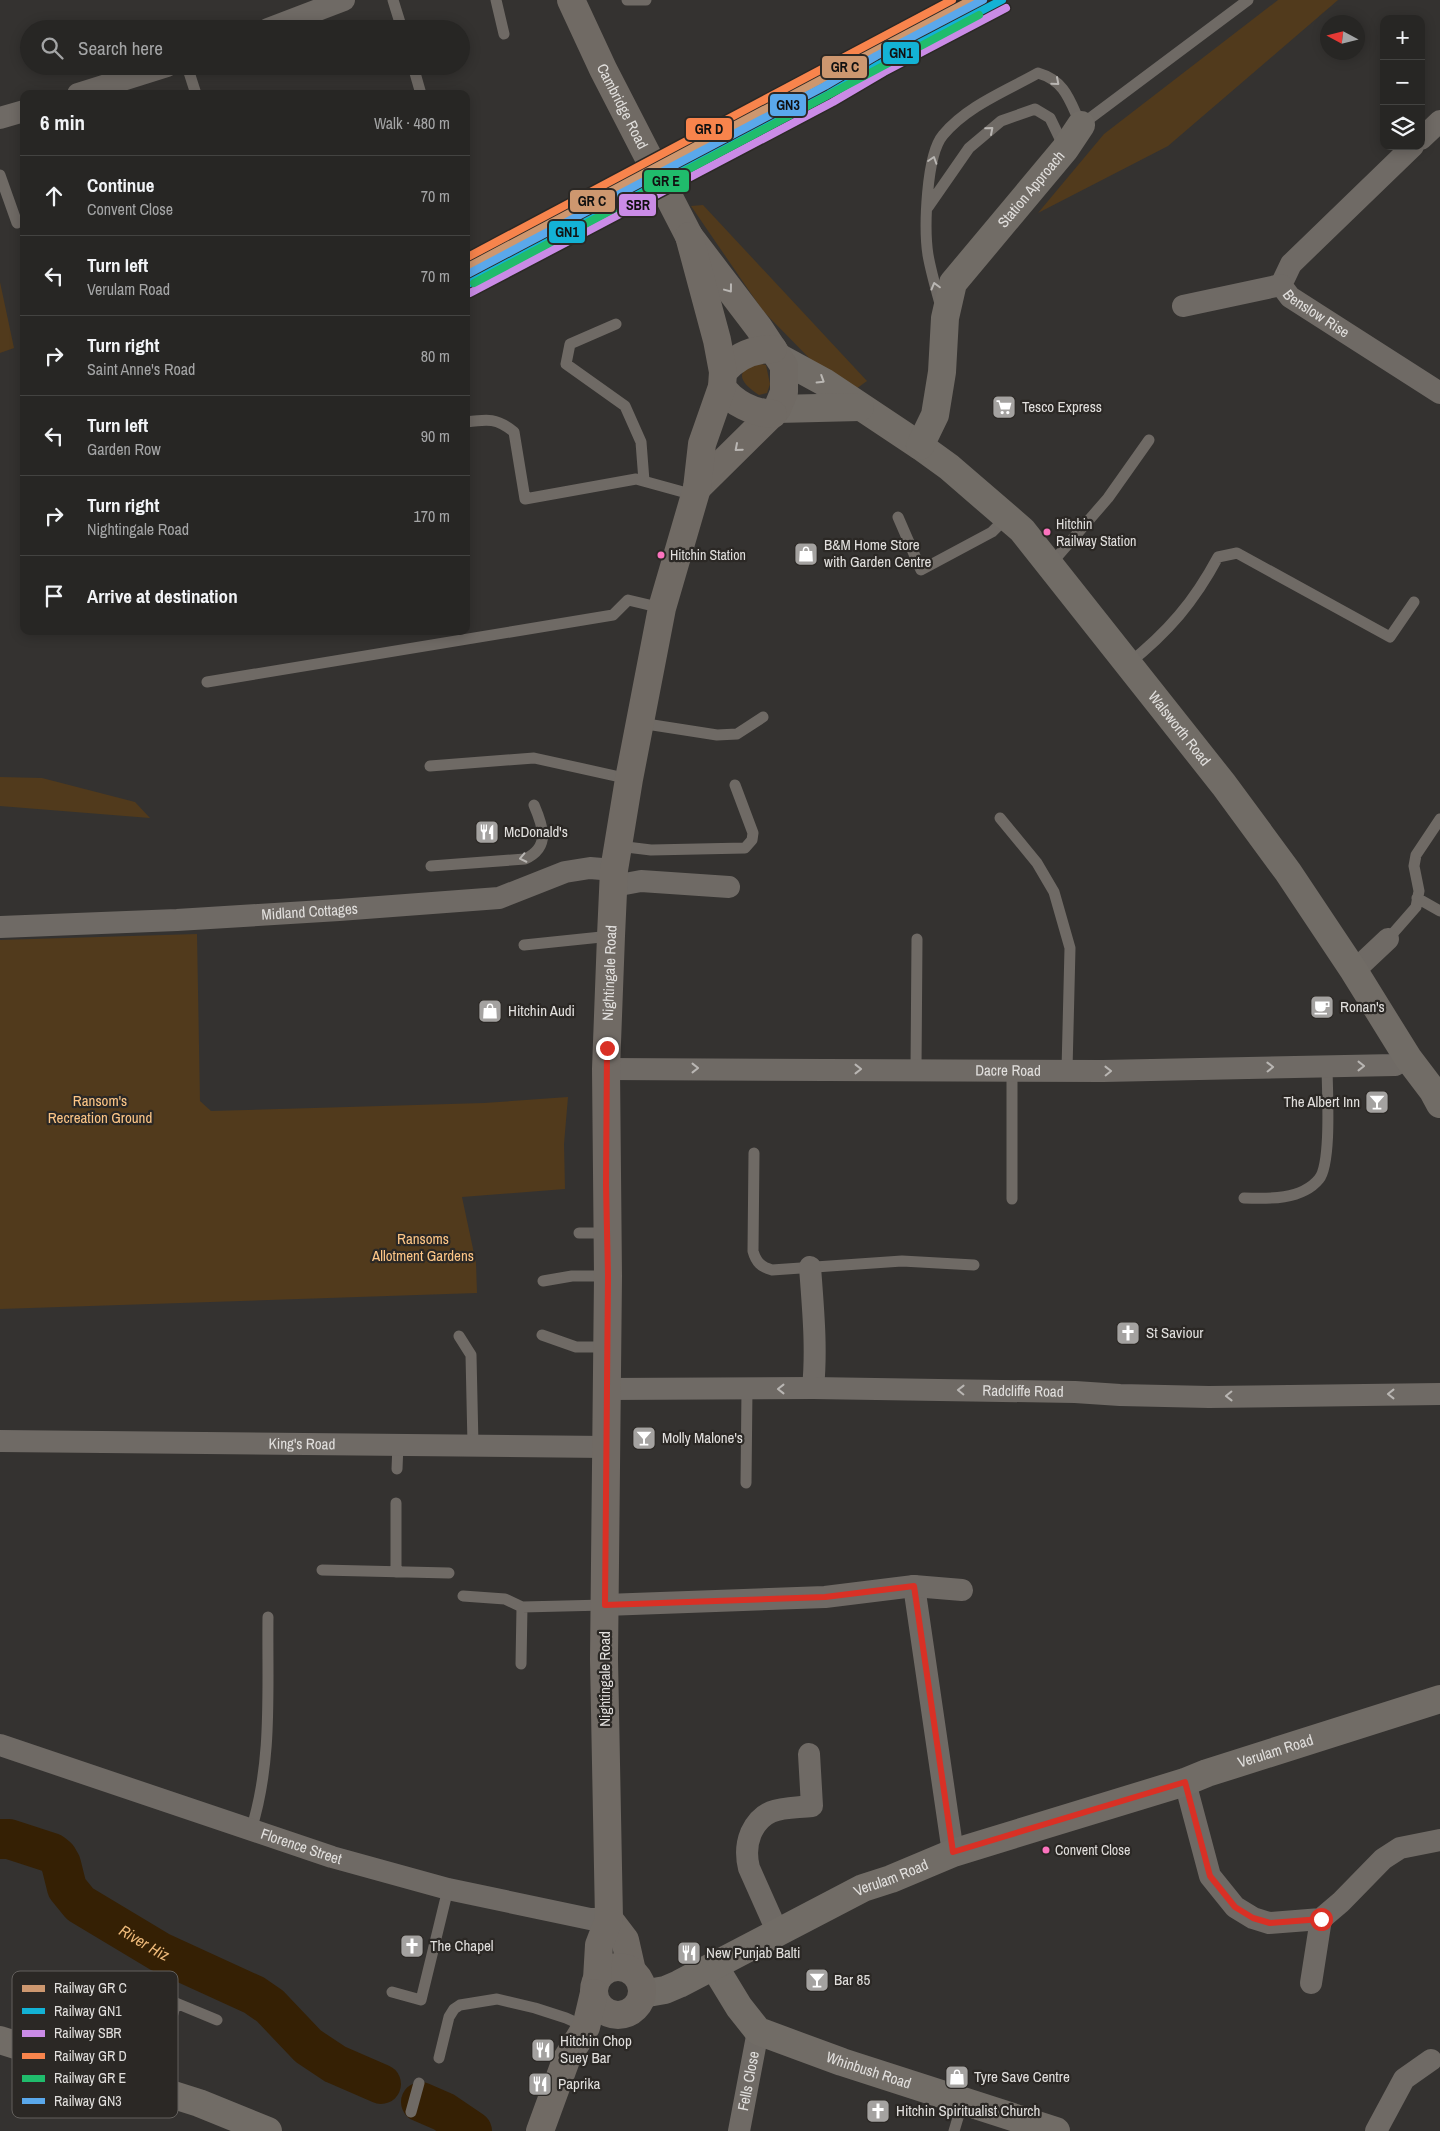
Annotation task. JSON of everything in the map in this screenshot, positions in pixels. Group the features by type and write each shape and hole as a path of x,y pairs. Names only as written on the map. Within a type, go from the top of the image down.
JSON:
{"main road":[{"name":"Cambridge Road","path":"571,0 603,69 689,236 777,354"},
{"name":"Cambridge Road","path":"689,236 717,340 722,379"},
{"path":"775,412 763,414 742,405 727,395 722,379 729,364 744,355 760,349 777,354"},
{"name":"Nightingale Road","path":"695,491 775,412 782,400 785,379 784,366 777,354"},
{"name":"Nightingale Road","path":"540,2131 566,2060 586,2027 595,1986 599,1945 609,1919 604,1670 608,1276 606,1069 615,867 629,779 662,608 695,491 702,444 722,379"},
{"path":"586,2027 634,2010 640,2003 637,1983 625,1940 609,1919"},
{"path":"620,2015 608,2013 600,2007 596,2002 595,1986 604,1971 612,1967 624,1967 637,1983"}],"street":[{"path":"292,20 344,0"},
{"path":"91,90 138,75"},
{"path":"0,118 20,112"},
{"path":"1425,135 1440,121"},
{"name":"Station Approach","path":"920,446 935,415 942,372 944,318 953,283 1065,149 1081,126"},
{"name":"Benslow Rise","path":"1409,150 1291,264 1281,284 1290,297 1440,393"},
{"path":"1183,306 1281,284"},
{"name":"Walsworth Road","path":"777,354 824,382 920,446 949,467 1022,530 1230,793 1288,872 1354,971 1408,1058 1434,1091 1440,1104"},
{"path":"775,412 860,407"},
{"name":"Midland Cottages","path":"0,927 196,919 499,898 565,872 590,868 615,867 641,881 729,888"},
{"path":"1354,971 1388,939"},
{"name":"Dacre Road","path":"606,1069 1067,1070 1395,1065 1408,1058"},
{"path":"810,1267 815,1344 813,1388"},
{"name":"Radcliffe Road","path":"607,1389 813,1388 1075,1392 1209,1397 1440,1394"},
{"name":"King's Road","path":"0,1441 606,1447"},
{"path":"914,1586 953,1852"},
{"path":"605,1605 826,1593 914,1586 962,1590"},
{"name":"Verulam Road","path":"637,1983 665,1990 863,1888 891,1879 953,1852 1185,1782 1207,1773 1440,1699"},
{"name":"Florence Street","path":"0,1745 80,1770 332,1857 448,1889 590,1919 609,1919"},
{"path":"777,1931 749,1868 746,1858 747,1846 756,1823 762,1816 778,1810 812,1806 809,1754"},
{"path":"1185,1782 1210,1876 1235,1907 1253,1918 1270,1923 1321,1919 1341,1902 1383,1859 1400,1848 1440,1840"},
{"path":"1311,1983 1321,1919"},
{"path":"714,1966 739,2007 758,2031"},
{"name":"Whinbush Road","path":"758,2031 842,2062 1056,2131"},
{"name":"Fells Close","path":"739,2131 758,2031"},
{"path":"0,2040 12,2044"},
{"path":"1376,2131 1404,2079 1431,2060"},
{"path":"178,2096 268,2131"}],"lane":[{"path":"393,0 399,20"},
{"path":"496,0 504,34"},
{"path":"627,0 646,0"},
{"name":"Station Approach","path":"1081,126 1248,0"},
{"path":"944,318 928,253 927,209 931,169 941,137 964,114 1038,73 1052,77 1065,90 1081,126"},
{"path":"190,75 195,90"},
{"path":"416,75 421,90"},
{"path":"927,209 970,148 1001,121 1035,109 1050,118 1065,149"},
{"path":"0,175 17,223"},
{"path":"616,324 570,344 566,364 625,406 641,442 644,481"},
{"path":"470,422 491,420 504,424 514,432 525,499 636,479 695,491"},
{"path":"1050,566 1108,498 1150,440"},
{"path":"898,517 921,570 992,532 1007,517"},
{"path":"1128,664 1156,642 1183,612 1206,579 1218,557 1237,553 1390,637 1414,602"},
{"path":"207,682 613,615 628,600 662,608"},
{"path":"640,723 717,735 737,734 763,717"},
{"path":"430,766 534,758 629,779"},
{"path":"615,867 651,850 745,848 752,840 753,833 735,785"},
{"path":"431,866 525,859 534,855 540,849 543,830 534,805"},
{"path":"1000,818 1037,863 1054,892 1070,948 1067,1070"},
{"path":"1388,939 1416,907 1419,891 1414,866 1416,855 1440,819"},
{"path":"1417,898 1440,911"},
{"path":"524,945 611,936"},
{"path":"916,1069 917,939"},
{"path":"1244,1198 1273,1199 1291,1195 1312,1186 1321,1178 1325,1165 1327,1135 1327,1065"},
{"path":"1012,1070 1012,1199"},
{"path":"754,1153 753,1251 760,1265 772,1270 902,1261 974,1265"},
{"path":"579,1233 607,1233"},
{"path":"543,1281 572,1276 608,1276"},
{"path":"542,1335 576,1347 607,1346"},
{"path":"459,1336 471,1355 473,1445"},
{"path":"746,1483 747,1389"},
{"path":"397,1469 398,1444"},
{"path":"396,1503 396,1572"},
{"path":"322,1570 449,1573"},
{"path":"463,1596 505,1599 522,1607 605,1605"},
{"path":"521,1664 522,1607"},
{"path":"252,1830 264,1784 267,1753 268,1617"},
{"path":"392,1992 421,2000 448,1889"},
{"path":"438,2058 449,2017 454,2009 460,2005 497,1999 550,2013 586,2027"},
{"path":"178,2003 217,2020"},
{"path":"411,2112 419,2083"},
{"path":"954,2131 963,2102"}],"green space":[{"path":"1278,0 1338,0 1168,146 1038,213 1104,134"},
{"path":"703,205 867,381 856,389 813,362 763,311 691,206"},
{"path":"0,282 14,348 0,353"},
{"path":"761,364 766,365 770,384 767,393 759,395 747,386 742,377 746,369"},
{"path":"0,777 42,778 135,802 150,818 0,806"},
{"name":"Ransom's Recreation Ground","path":"197,934 200,1101 211,1111 484,1103 568,1097 564,1144 565,1189 462,1197 476,1263 477,1293 0,1309 0,940"}],"waterway":[{"name":"River Hiz","path":"0,1839 9,1839 52,1853 61,1864 67,1888 80,1904 160,1952 254,1995 270,2006 308,2046 335,2064 381,2084"},
{"name":"River Hiz","path":"421,2102 444,2112 472,2131"}],"transit line":[{"path":"470,256 952,0"},
{"path":"470,266 971,0"},
{"path":"474,283 979,15"}],"rail line":[{"name":"GN3","path":"470,273 825,86 876,56 983,0"},
{"name":"GN1","path":"470,283 829,94 880,64 1002,0"},
{"name":"SBR","path":"470,293 833,102 884,72 1006,8"}],"place":[{"name":"Tesco Express","path":"1004,407"},
{"name":"Hitchin Railway Station","path":"1047,532"},
{"name":"B&M Home Store with Garden Centre","path":"806,554"},
{"name":"Hitchin Station","path":"661,555"},
{"name":"McDonald's","path":"487,832"},
{"name":"Ronan's","path":"1322,1007"},
{"name":"Hitchin Audi","path":"490,1011"},
{"name":"The Albert Inn","path":"1377,1102"},
{"name":"St Saviour","path":"1128,1333"},
{"name":"Molly Malone's","path":"644,1438"},
{"name":"Convent Close","path":"1046,1850"},
{"name":"The Chapel","path":"412,1946"},
{"name":"New Punjab Balti","path":"689,1953"},
{"name":"Bar 85","path":"817,1980"},
{"name":"Hitchin Chop Suey Bar","path":"543,2050"},
{"name":"Tyre Save Centre","path":"957,2077"},
{"name":"Paprika","path":"540,2084"},
{"name":"Hitchin Spiritualist Church","path":"878,2111"}],"route":[{"path":"607,1048 606,1185 608,1276 605,1605 825,1597 914,1586 953,1852 1185,1782 1210,1876 1235,1907 1253,1918 1270,1923 1321,1919"}],"park label":[{"name":"Ransoms Allotment Gardens","path":"423,1248"}]}
